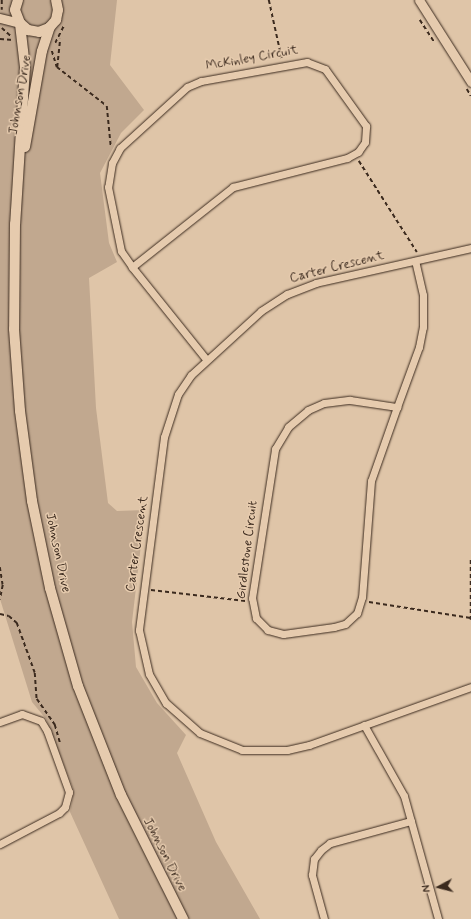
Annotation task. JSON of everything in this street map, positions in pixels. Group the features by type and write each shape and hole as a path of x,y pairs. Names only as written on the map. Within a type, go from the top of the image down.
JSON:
{"main road":[{"name":"Johnson Drive","path":"18,0 15,10 20,24 25,67 15,224 14,329 20,411 32,501 50,588 78,686 101,748 151,860 183,919"},
{"name":"Johnson Drive","path":"19,169 42,51 50,27 58,15 56,0"},
{"path":"20,24 34,31 50,27"}],"street":[{"path":"418,0 471,82"},
{"path":"0,18 20,24"},
{"name":"McKinley Circuit","path":"132,267 233,187 355,155 365,142 366,126 325,69 307,62 201,81 187,86 115,155 109,171 108,187 116,238 132,267 206,359"},
{"name":"Carter Crescent","path":"471,248 316,283 287,294 260,311 206,359 182,388 170,415 139,630 149,674 166,703 200,733 220,743 265,752 302,747 471,687"},
{"name":"Girdlestone Circuit","path":"397,407 350,400 333,401 308,410 288,427 279,441 271,466 252,602 256,618 263,626 283,634 345,624 357,613 361,600 371,481 419,347 423,327 422,295 418,260"},
{"path":"0,722 18,715 30,715 40,721 54,747 69,792 65,807 59,813 0,844"},
{"path":"364,726 397,779 411,821 438,919"},
{"path":"324,919 312,875 314,859 321,850 330,844 411,821"}],"path":[{"path":"269,0 281,54"},
{"path":"0,27 8,31 14,40"},
{"path":"57,66 60,37"},
{"path":"51,46 57,66 107,106 111,148 115,155"},
{"path":"359,162 418,260"},
{"path":"361,600 471,619 471,560"},
{"path":"0,567 3,592 0,600"},
{"path":"144,589 252,602"},
{"path":"0,614 9,616 17,623 35,673 37,699 55,725 60,739 59,745 54,747"}],"shaded area":[{"path":"0,0 117,0 110,65 144,110 121,133 100,173 109,243 117,262 89,278 96,408 108,503 117,511 145,510 132,622 136,667 157,703 186,735 177,753 216,842 260,919 119,919 70,812 74,791 46,719 32,702 0,599"}]}
